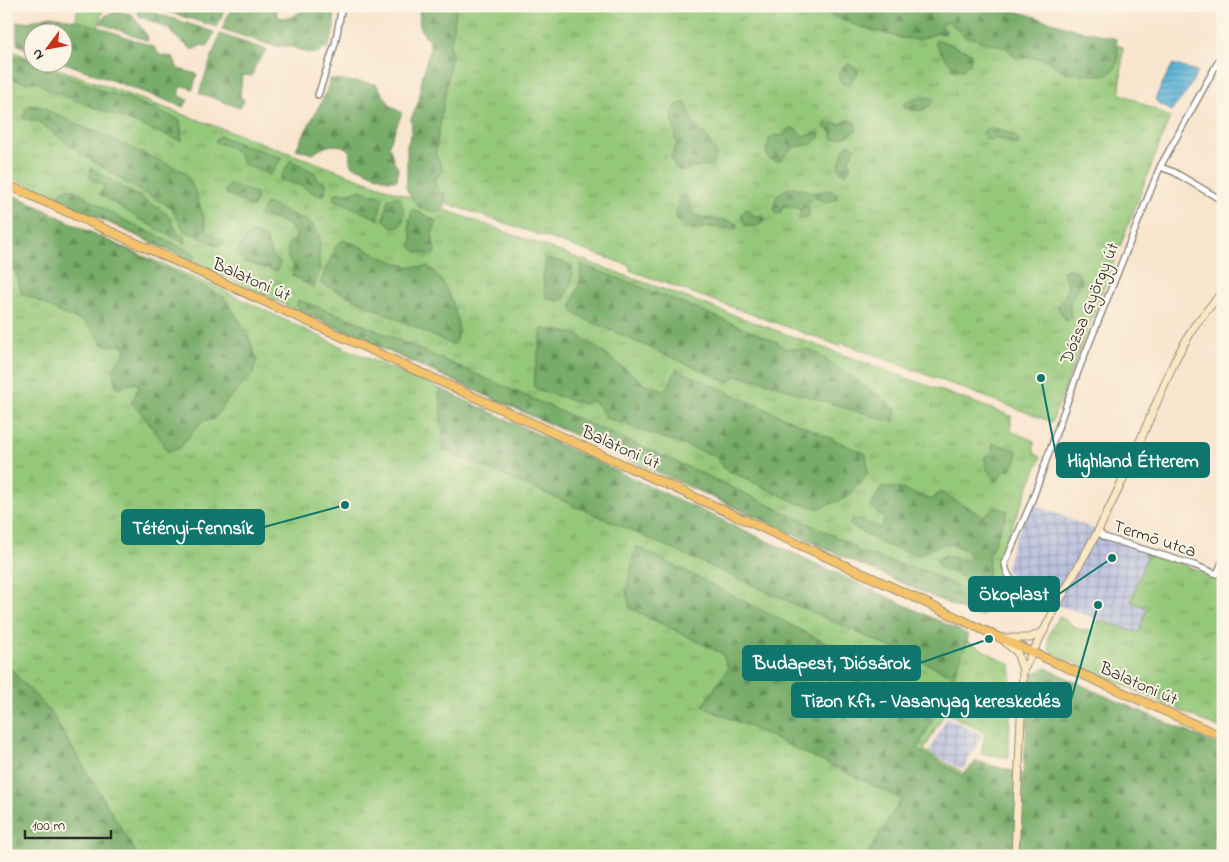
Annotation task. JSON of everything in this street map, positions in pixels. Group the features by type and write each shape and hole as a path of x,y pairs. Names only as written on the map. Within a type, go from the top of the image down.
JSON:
{"main road":[{"name":"Balatoni út","path":"6,184 888,585 998,637 1223,737"}],"street":[{"path":"318,95 335,44 342,6"},
{"path":"1210,6 1223,10"},
{"name":"Dózsa György út","path":"1057,605 1015,585 1006,570 1006,563 1031,502 1079,369 1160,167 1223,53"},
{"path":"1160,167 1174,172 1223,201"},
{"path":"1023,671 1098,531 1123,480 1176,358 1195,325 1223,291"},
{"name":"Termő utca","path":"1098,531 1104,537 1194,564 1212,574 1217,574 1223,560"},
{"path":"998,637 1030,638 1044,630"},
{"path":"998,637 1016,652 1023,671 1015,856"}],"shaded area":[{"path":"1031,503 1098,531 1104,537 1148,549 1130,602 1146,609 1139,633 1057,605 1021,588 1006,570 1011,549"},
{"path":"947,717 982,735 963,770 929,752"}],"green space":[{"path":"78,6 104,6 98,27 76,20"},
{"path":"134,6 214,32 208,47 202,45 193,50 173,35 171,30 141,18"},
{"path":"169,6 226,6 217,27 168,12"},
{"path":"232,6 282,6 276,12 278,17 286,18 296,15 305,6 334,6 334,29 329,47 311,54 288,46 273,46 222,29"},
{"path":"419,6 457,6 450,48 452,54 435,154 442,172 434,181 437,190 445,195 446,206 439,211 422,209 406,188 407,146 412,131 411,119 419,101 422,78 430,48 429,41 420,29"},
{"path":"449,6 985,6 1123,47 1120,93 1170,117 1052,422 840,342 840,346 629,270 631,266 425,196"},
{"path":"810,6 971,8 1000,6 1084,32 1088,31 1116,39 1118,62 1116,67 1107,74 1069,73 1046,60 1015,58 1007,48 964,36 949,22 940,24 946,30 945,34 937,33 919,40 901,38 858,26"},
{"path":"118,11 132,14 147,36 148,41 100,23 105,16"},
{"path":"51,16 85,22 154,47 160,55 173,57 178,69 197,74 193,89 184,86 179,91 179,95 188,100 184,107 72,66 72,22 27,22"},
{"path":"17,22 22,22 22,47 17,44"},
{"path":"220,34 267,50 255,66 252,76 242,75 240,96 244,100 240,108 199,93"},
{"path":"937,39 969,52 972,55 969,65 963,70 954,70 951,67 952,64 940,52 935,43"},
{"path":"12,51 22,55 22,72 67,72 1011,416 1011,431 1034,441 1034,453 1041,457 996,564 1003,573 983,616 973,615 294,309 6,175 6,71"},
{"path":"16,57 21,57 22,72 57,72 108,93 128,98 180,120 182,141 48,90 37,81 26,83 11,78 9,69"},
{"path":"849,64 857,69 858,73 850,86 841,82 838,76 841,69"},
{"path":"330,79 376,84 391,106 402,113 389,145 398,168 397,180 388,180 351,165 349,149 344,147 330,146 322,148 313,154 296,149 326,93"},
{"path":"926,97 932,98 934,101 928,107 917,110 905,108 904,104 909,100"},
{"path":"686,103 693,123 707,137 717,154 712,165 689,168 683,171 676,169 671,156 677,144 672,117 675,106"},
{"path":"30,105 47,108 48,111 185,172 196,193 207,231 226,243 218,246 184,230 171,207 130,185 82,154 39,122 23,118 26,108"},
{"path":"848,120 855,122 857,130 852,134 842,137 832,139 832,132 824,127 826,122 840,124"},
{"path":"991,127 1014,136 1019,142 1018,144 1015,145 1001,139 986,140 982,134"},
{"path":"794,128 803,136 819,133 820,137 811,144 791,149 782,160 776,161 769,158 766,153 769,139 775,135 781,136 788,129"},
{"path":"219,136 282,158 270,175 243,164 236,151 215,142"},
{"path":"851,144 856,148 849,159 850,167 847,174 844,174 839,170 838,165 844,148"},
{"path":"291,160 315,173 318,181 326,182 325,194 317,195 302,186 281,180 280,178"},
{"path":"91,168 166,213 179,234 185,237 186,244 99,194 104,189 103,185 89,177"},
{"path":"229,184 255,193 257,199 253,208 225,192"},
{"path":"791,187 812,192 834,192 837,193 837,199 826,203 816,198 811,199 809,215 800,219 801,209 783,205 780,214 776,214 774,207 778,194"},
{"path":"67,188 73,189 120,218 196,254 193,261 58,199 60,193"},
{"path":"358,190 383,197 378,219 333,199 336,193 351,193"},
{"path":"6,191 224,297 245,329 257,359 253,374 226,402 214,419 202,421 180,448 168,453 152,426 131,403 140,386 135,383 117,388 114,368 126,350 122,344 112,346 102,344 96,333 83,321 63,314 21,292 11,260 6,259"},
{"path":"6,196 220,289 346,349 439,388 439,393 903,607 1011,665 1009,758 981,753 985,733 945,712 924,750 967,775 1010,856 138,856 51,713 6,664"},
{"path":"396,196 400,198 404,216 400,226 392,227 384,220 388,199"},
{"path":"680,196 687,197 693,214 704,218 726,220 737,224 736,229 710,227 685,230 678,222 676,214"},
{"path":"266,203 311,223 320,236 319,272 314,288 292,275 294,266 288,259 288,243 296,239 294,233 287,224 259,216"},
{"path":"412,209 437,221 432,235 435,251 433,255 416,252 411,247 412,239 409,228"},
{"path":"746,209 750,210 754,216 761,215 766,219 757,226 745,225 741,214"},
{"path":"252,233 266,238 273,258 280,262 277,271 244,262 236,254 247,236"},
{"path":"342,240 395,262 417,267 428,266 434,271 450,297 457,317 458,334 453,345 320,283 336,246"},
{"path":"546,259 561,261 572,266 573,276 564,300 557,301 546,298 543,276"},
{"path":"581,264 695,308 777,342 784,348 812,350 893,406 896,412 893,422 763,381 736,376 728,382 576,315 571,306 580,283"},
{"path":"1068,269 1077,271 1082,282 1070,301 1071,318 1066,321 1058,306 1068,286 1063,271"},
{"path":"298,300 346,317 706,475 847,542 862,553 928,572 974,595 981,600 983,607 973,613 861,565 651,467 649,461 620,448 595,442 500,401 301,310 296,305"},
{"path":"542,329 579,335 645,384 664,390 671,383 676,369 866,454 868,473 860,485 848,497 820,508 797,503 725,469 715,456 606,418 599,406 591,401 584,404 538,390 533,386"},
{"path":"439,388 969,635 954,676 610,521 444,450"},
{"path":"992,443 1017,450 1017,458 1011,469 1003,471 999,479 995,481 988,470 985,460 985,457 992,453"},
{"path":"881,487 899,488 931,500 940,492 983,516 996,507 1008,511 989,556 988,575 972,581 939,567 937,560 945,555 967,561 971,556 964,549 947,543 917,555 883,544 850,525 852,518 881,528 885,519 871,507"},
{"path":"636,546 942,702 917,749 962,776 976,761 1023,774 1031,674 1046,668 1223,747 1223,856 866,856 902,799 750,727 707,709 703,705 728,669 723,654 630,608 626,590"},
{"path":"1148,551 1213,576 1223,583 1223,730 1051,652 1048,642 1059,616 1086,631 1092,631 1098,620 1139,633 1147,608 1131,602"},
{"path":"6,664 51,713 138,856 6,856"}],"water":[{"path":"1173,64 1198,72 1184,96 1171,111 1155,99"}],"place":[{"name":"Highland Étterem","path":"1041,378"},
{"name":"Tétényi-fennsík","path":"345,505"},
{"name":"Ökoplast","path":"1112,558"},
{"name":"Tizon Kft. - Vasanyag kereskedés","path":"1098,605"},
{"name":"Budapest, Diósárok","path":"989,639"}]}
